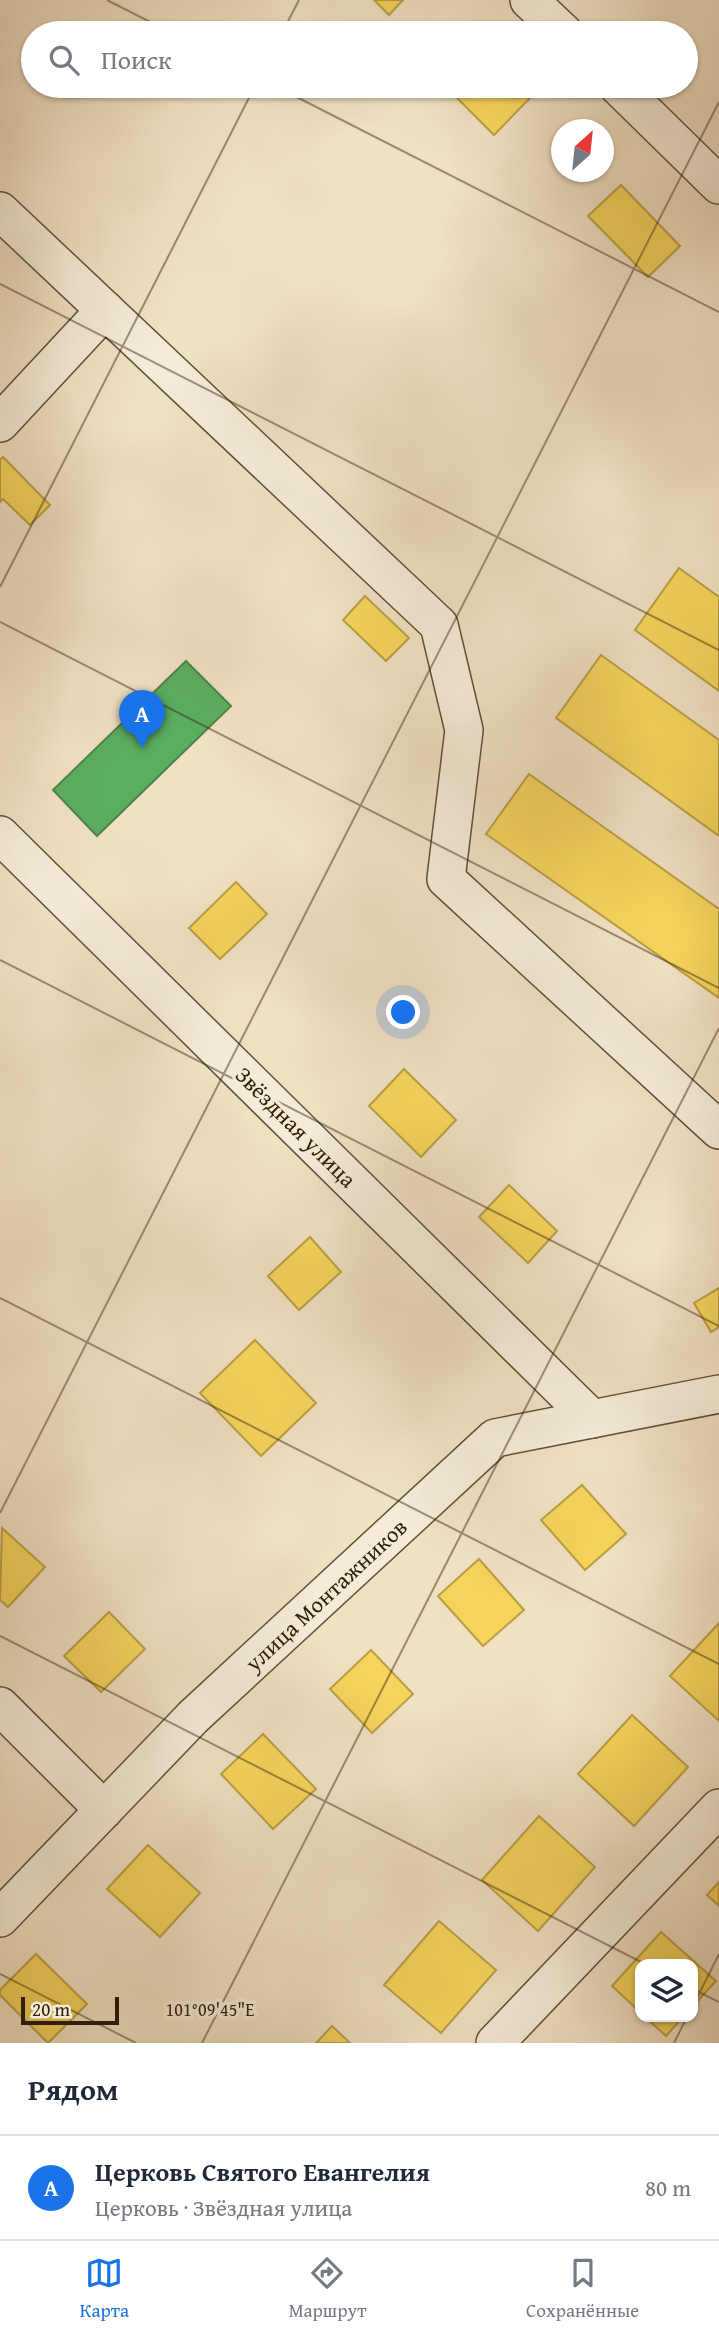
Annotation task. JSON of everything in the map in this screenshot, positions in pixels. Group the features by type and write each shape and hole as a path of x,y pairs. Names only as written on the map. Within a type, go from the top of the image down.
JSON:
{"street":[{"path":"529,0 551,21"},
{"path":"630,98 719,185"},
{"path":"0,211 439,625 464,730 446,879 719,1130"},
{"path":"0,423 105,310"},
{"name":"Звёздная улица","path":"0,835 592,1419"},
{"name":"улица Монтажников","path":"0,1918 193,1717 495,1438 719,1394"},
{"path":"0,1706 104,1810"},
{"path":"495,2043 719,1808"}],"building: Жильё":[{"path":"374,0 403,0 389,15"},
{"path":"457,98 530,98 494,135"},
{"path":"621,185 680,246 648,277 588,216"},
{"path":"3,457 50,505 30,525 3,499 0,502 0,460"},
{"path":"679,568 719,597 719,691 635,630"},
{"path":"365,596 409,638 386,661 343,620"},
{"path":"601,655 719,740 719,836 556,718"},
{"path":"529,774 719,909 719,998 486,834"},
{"path":"236,882 267,914 220,959 189,928"},
{"path":"404,1069 456,1120 421,1157 369,1106"},
{"path":"509,1185 557,1231 528,1263 479,1217"},
{"path":"310,1237 341,1272 299,1310 268,1276"},
{"path":"719,1288 719,1327 711,1332 694,1303"},
{"path":"255,1340 316,1403 261,1456 200,1393"},
{"path":"582,1485 626,1534 585,1570 541,1520"},
{"path":"2,1528 45,1567 8,1607 0,1600"},
{"path":"479,1559 524,1610 483,1646 438,1596"},
{"path":"109,1612 145,1649 101,1692 64,1656"},
{"path":"719,1623 719,1721 670,1676"},
{"path":"371,1650 413,1694 372,1733 330,1689"},
{"path":"632,1715 688,1767 634,1826 578,1774"},
{"path":"263,1734 316,1789 273,1829 221,1774"},
{"path":"539,1816 595,1867 538,1931 482,1880"},
{"path":"148,1845 200,1893 160,1937 107,1889"},
{"path":"719,1882 719,1906 707,1895"},
{"path":"439,1921 496,1970 441,2033 384,1985"},
{"path":"661,1932 691,1959 636,1959"},
{"path":"36,1954 87,2004 48,2043 0,1995 0,1990"},
{"path":"635,1961 635,2007 612,1986"},
{"path":"698,1965 716,1981 698,2001"},
{"path":"651,2022 679,2022 666,2036"},
{"path":"332,2026 350,2043 316,2043"}],"building: Учреждения":[{"path":"186,661 231,706 97,836 53,790"}],"place":[{"name":"Церковь Святого Евангелия","path":"142,748"}]}
